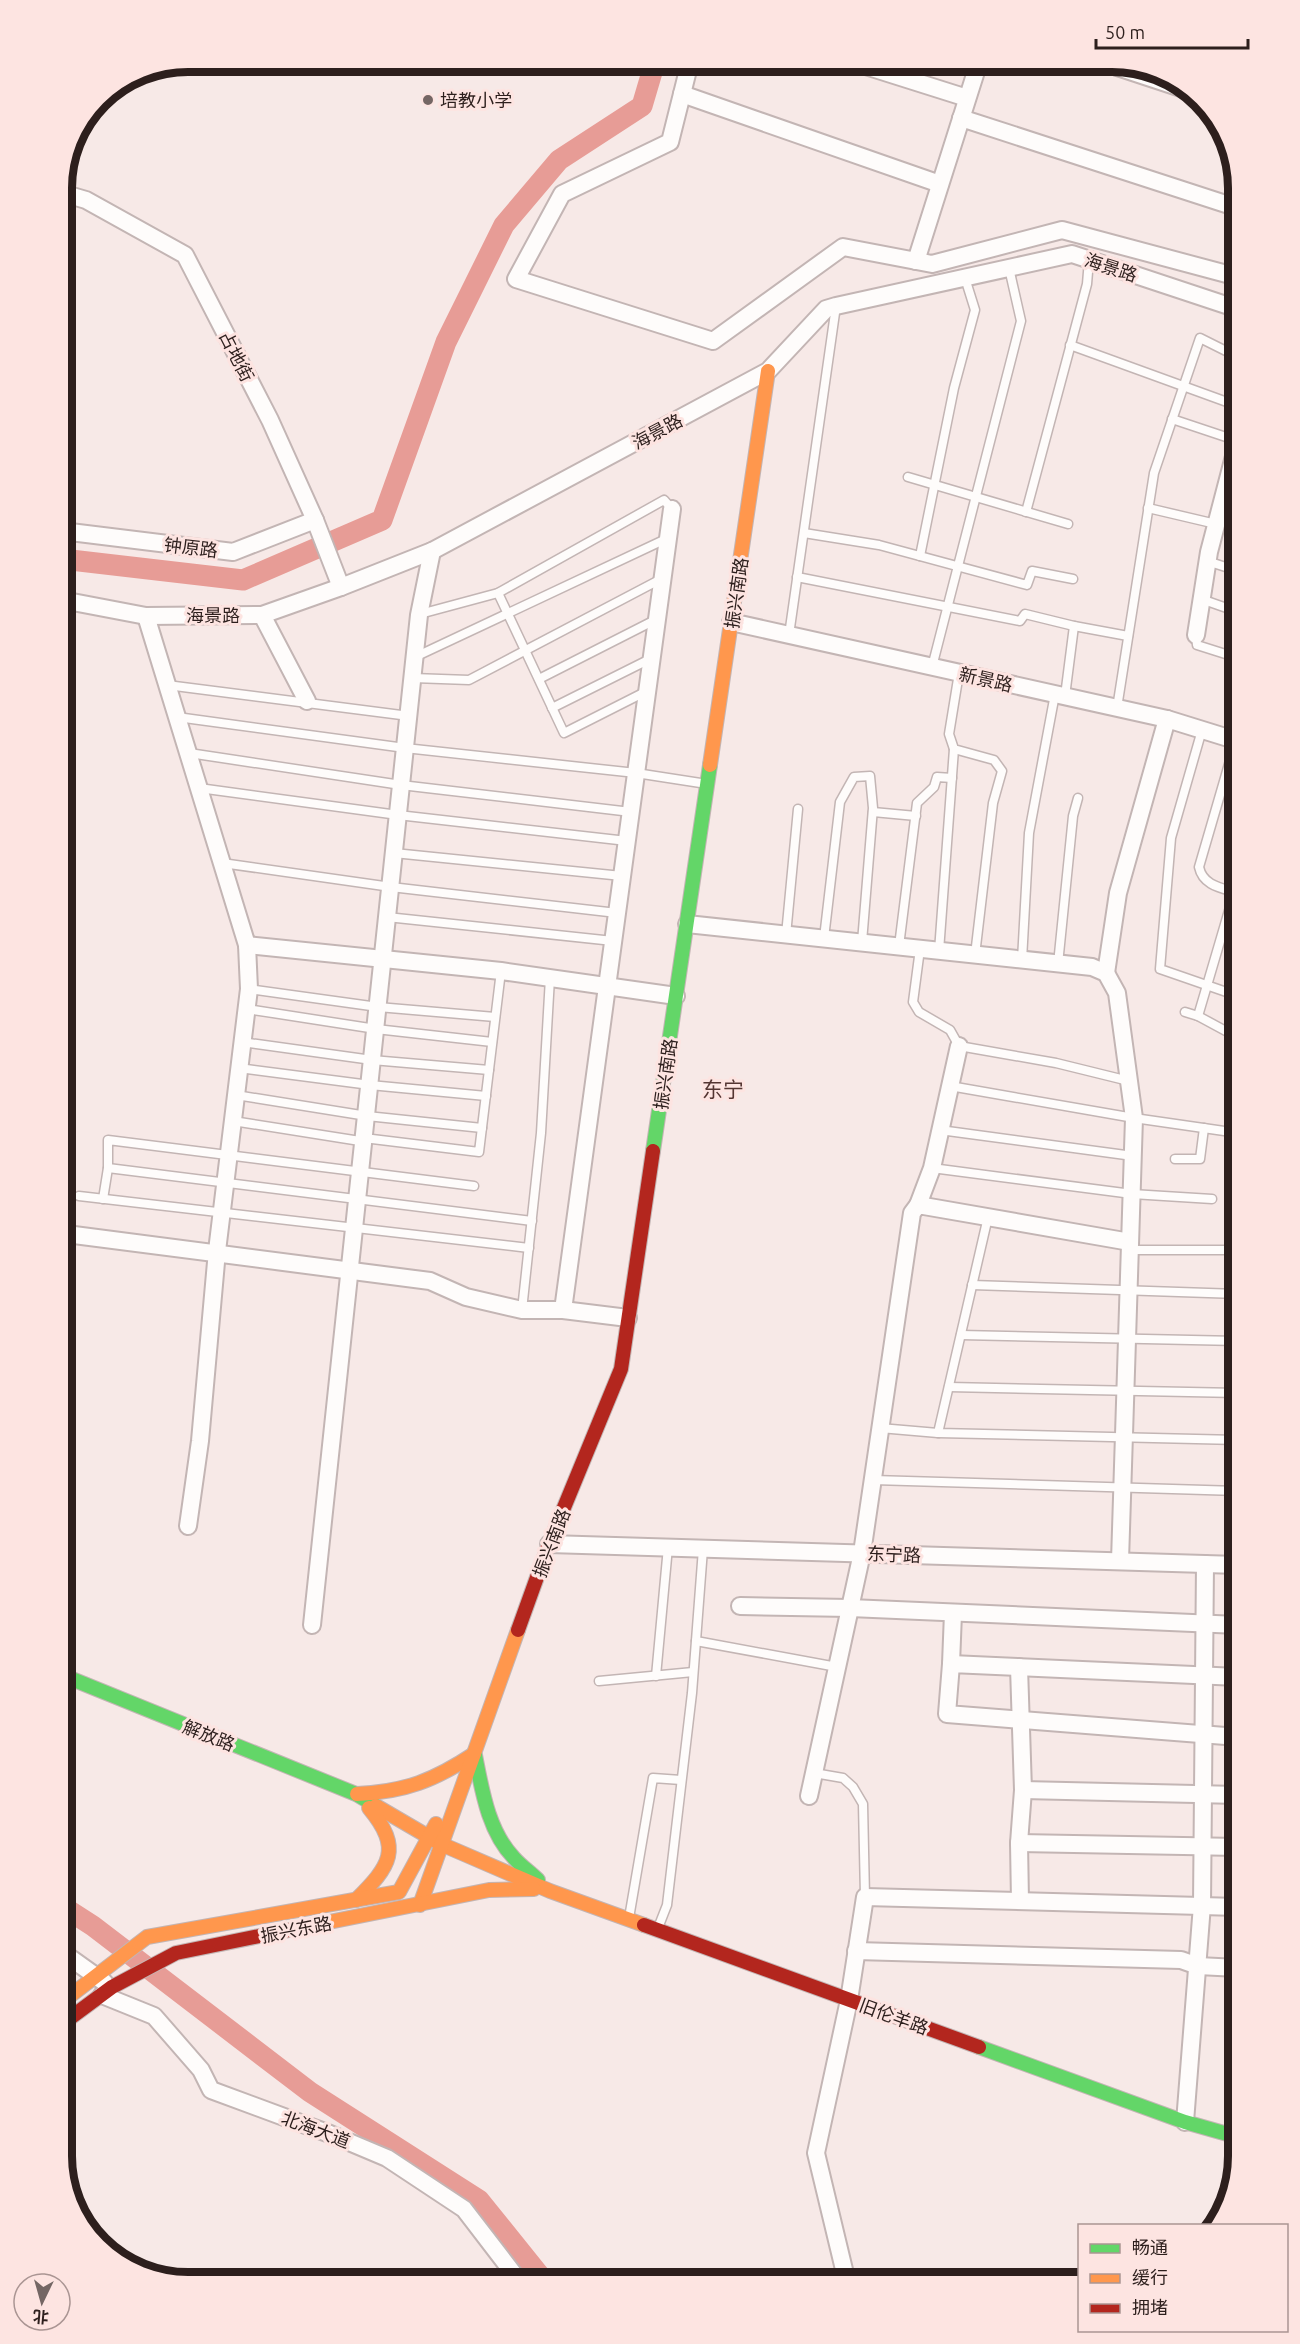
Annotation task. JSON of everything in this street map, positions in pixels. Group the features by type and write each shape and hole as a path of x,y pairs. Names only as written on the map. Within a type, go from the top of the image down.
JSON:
{"street":[{"path":"688,72 670,142 562,194 516,279 713,342 843,247 932,264 1062,230 1228,274"},
{"path":"885,72 967,98"},
{"path":"916,261 976,72"},
{"path":"682,94 940,183"},
{"path":"961,118 1228,204"},
{"name":"占地街","path":"72,196 86,200 185,255 270,420 315,520 341,587"},
{"name":"海景路","path":"72,602 146,616 262,615 341,587 432,551 768,371 826,309 836,306 1072,254 1228,305"},
{"name":"振兴南路","path":"474,1754 549,1544 621,1370 768,371"},
{"path":"1196,635 1207,561 1228,488"},
{"path":"563,1310 672,509"},
{"name":"钟原路","path":"72,532 233,552 315,520"},
{"path":"312,1625 419,615 432,551"},
{"path":"262,615 307,701"},
{"path":"146,616 247,945 249,989 247,1009 217,1251 200,1441 188,1526"},
{"name":"新景路","path":"731,622 1167,719 1228,737"},
{"path":"1120,1561 1134,1118 1117,993 1106,973 1118,892 1167,719"},
{"path":"687,924 1092,967 1106,973"},
{"path":"247,945 501,971 676,996"},
{"path":"809,1796 862,1553 912,1213 918,1205 932,1168 959,1046"},
{"path":"918,1205 1130,1246"},
{"path":"74,1235 217,1251 430,1281 466,1297 522,1310 563,1310 628,1318"},
{"name":"东宁路","path":"549,1544 1228,1565"},
{"path":"1185,2122 1202,1905 1205,1564"},
{"path":"740,1606 850,1608 1228,1625"},
{"path":"953,1613 947,1714 1228,1737"},
{"path":"951,1664 1228,1677"},
{"path":"1019,1667 1023,1790 1019,1843 1020,1901"},
{"name":"解放路","path":"72,1679 356,1794"},
{"path":"356,1794 386,1794 419,1785 449,1771 474,1754"},
{"path":"429,1837 474,1754"},
{"path":"420,1905 474,1754"},
{"path":"474,1754 481,1789 499,1837 514,1857 550,1891"},
{"path":"1023,1790 1228,1795"},
{"path":"356,1794 441,1844 550,1891"},
{"path":"356,1794 384,1823 389,1834 390,1849 386,1866 375,1882 356,1900"},
{"name":"振兴东路","path":"96,1976 147,1937 399,1892 429,1837"},
{"path":"1019,1843 1228,1847"},
{"name":"振兴东路","path":"72,2017 107,1991 177,1953 489,1890 517,1888 550,1891"},
{"name":"旧伦羊路","path":"550,1891 1185,2122 1228,2135"},
{"path":"845,2272 816,2153 849,2000 865,1898 1228,1906"},
{"path":"856,1951 1181,1960 1198,1966 1228,1967"},
{"name":"北海大道","path":"72,1959 96,1976 107,1991 154,2016 201,2070 211,2090 330,2134 387,2158 464,2209 512,2272"},
{"path":"72,1994 96,1976"}],"lane":[{"path":"1026,512 1087,284 1089,259"},
{"path":"932,667 1021,321 1009,268"},
{"path":"920,556 954,388 975,310 965,278"},
{"path":"789,635 836,306"},
{"path":"1117,708 1154,473 1200,338 1228,352"},
{"path":"1070,345 1228,402"},
{"path":"1172,419 1228,438"},
{"path":"908,477 1068,525"},
{"path":"419,615 498,593 664,500 672,509"},
{"path":"1148,508 1228,522"},
{"path":"804,533 879,545 1027,585 1032,571 1073,579"},
{"path":"415,657 669,538"},
{"path":"1207,561 1228,568"},
{"path":"797,577 1020,621 1025,614 1128,636"},
{"path":"413,678 470,680 663,578"},
{"path":"498,593 564,734 648,691"},
{"path":"1201,599 1228,608"},
{"path":"539,679 657,619"},
{"path":"1022,960 1029,833 1074,626"},
{"path":"1196,635 1197,645 1228,655"},
{"path":"552,708 652,658"},
{"path":"939,951 954,749 949,734 959,673"},
{"path":"168,685 307,701 409,716"},
{"path":"177,717 405,748 636,773 707,784"},
{"path":"1203,730 1171,838 1160,969 1228,993"},
{"path":"954,749 994,760 1002,771 993,803 975,955"},
{"path":"189,753 401,785 631,812"},
{"path":"1228,770 1199,867 1206,880 1228,890"},
{"path":"824,938 840,802 854,777 870,776 873,812 862,942"},
{"path":"899,946 917,803 934,787 937,777 952,778"},
{"path":"199,788 398,816 627,841"},
{"path":"1058,964 1074,816 1078,798"},
{"path":"786,934 798,809"},
{"path":"873,812 916,816"},
{"path":"394,854 622,876"},
{"path":"222,863 391,887 617,913"},
{"path":"387,917 613,941"},
{"path":"1198,1016 1228,921"},
{"path":"920,949 913,1002 919,1012 950,1030 959,1046 1056,1063 1129,1081"},
{"path":"233,1121 360,1141 364,1138 479,1152 501,971"},
{"path":"522,1310 542,1133 550,978"},
{"path":"249,989 378,1007 495,1017"},
{"path":"247,1009 376,1029 492,1042"},
{"path":"1185,1012 1198,1016 1228,1034"},
{"path":"243,1042 372,1060 489,1070"},
{"path":"239,1068 370,1085 486,1096"},
{"path":"950,1086 1134,1118 1228,1131"},
{"path":"236,1095 367,1116 482,1128"},
{"path":"1175,1159 1200,1159 1204,1128"},
{"path":"940,1130 1133,1156"},
{"path":"103,1199 108,1168 108,1140 474,1186"},
{"path":"108,1168 532,1221"},
{"path":"932,1168 1132,1194 1212,1199"},
{"path":"79,1196 529,1248"},
{"path":"938,1433 988,1217"},
{"path":"1130,1246 1228,1250"},
{"path":"972,1285 1228,1293"},
{"path":"961,1335 1228,1341"},
{"path":"949,1387 1228,1393"},
{"path":"880,1428 938,1433 1228,1440"},
{"path":"873,1480 1228,1491"},
{"path":"656,1676 668,1547"},
{"path":"657,1930 667,1905 704,1549"},
{"path":"696,1641 837,1667"},
{"path":"599,1681 693,1672"},
{"path":"814,1773 843,1778 853,1787 863,1804 865,1898"},
{"path":"629,1920 653,1778 681,1780"}],"waterway":[{"path":"72,560 243,580 382,520 446,342 504,225 559,160 642,106 652,72"},
{"path":"72,1912 93,1926 310,2092 479,2200 537,2272"}],"traffic: fast":[{"path":"653,1151 710,765"},
{"path":"72,1679 356,1794 376,1806"},
{"path":"475,1755 487,1810 498,1835 514,1858 538,1880"},
{"path":"979,2047 1185,2122 1228,2134"}],"traffic: slow":[{"path":"710,765 768,371"},
{"path":"420,1905 518,1630"},
{"path":"357,1794 390,1791 419,1783 446,1771 474,1754"},
{"path":"376,1806 441,1844 550,1891 644,1925"},
{"path":"356,1900 377,1877 388,1857 389,1846 386,1835 380,1822 369,1808"},
{"path":"72,1994 147,1937 399,1892 436,1824"},
{"path":"294,1929 489,1890 534,1889"}],"traffic: jam":[{"path":"518,1630 549,1544 621,1369 653,1151"},
{"path":"644,1925 979,2047"},
{"path":"72,2017 112,1987 176,1953 294,1929"}],"place":[{"name":"培教小学","path":"428,100"}],"district":[{"name":"东宁","path":"723,1089"}]}
